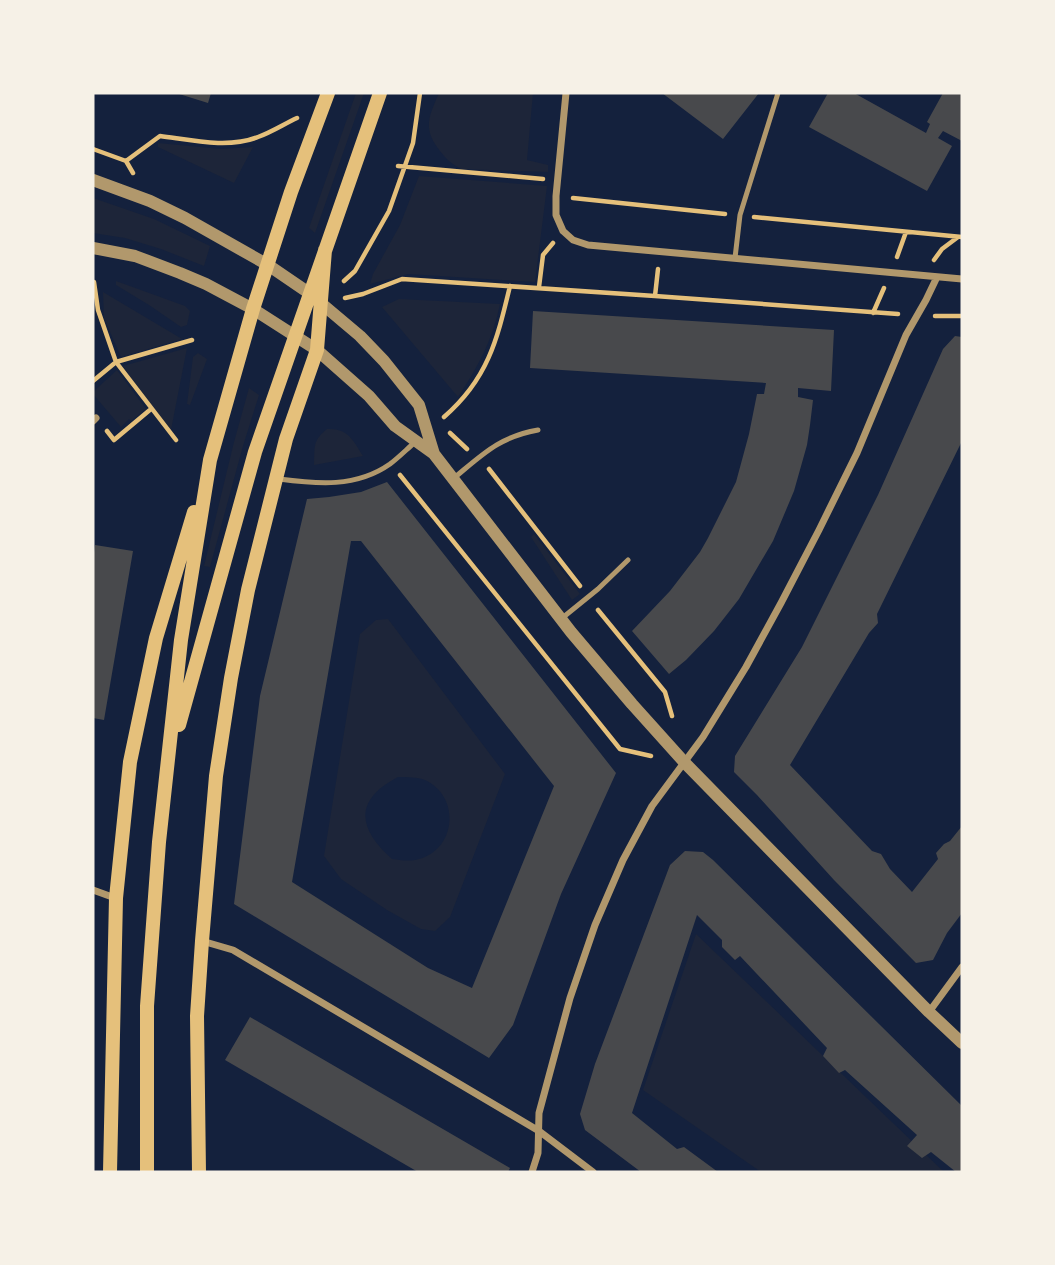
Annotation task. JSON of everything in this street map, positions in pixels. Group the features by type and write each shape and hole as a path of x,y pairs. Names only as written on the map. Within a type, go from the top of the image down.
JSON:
{"main road":[{"path":"200,1172 197,1016 201,942 216,776 231,678 248,590 286,439 317,350 315,298 325,250 380,93"},
{"path":"110,1172 116,898 130,762 156,638 253,309 325,99"},
{"path":"169,760 255,452 295,335 315,298"},
{"path":"147,1172 147,1006 159,842 181,640 210,460"}],"street":[{"path":"566,93 556,215 563,231 573,240 588,245 962,279"},
{"path":"93,180 150,201 185,218 268,265 315,298 360,336 419,405 434,454"},
{"path":"93,248 135,257 180,273 253,309 317,350 369,396 395,426 434,454 561,619 632,704 685,763 962,1043"},
{"path":"532,1172 538,1153 539,1113 566,1011 595,925 623,860 652,806 704,737 746,667 807,554 857,453 906,335 937,276"},
{"path":"93,890 116,898"},
{"path":"201,942 233,950 538,1131 593,1172"},
{"path":"929,1012 962,967"}],"lane":[{"path":"735,258 740,215 778,93"},
{"path":"453,478 491,447 509,438 538,430"},
{"path":"276,479 332,484 355,479 391,464 416,441"},
{"path":"561,619 628,560"}],"path":[{"path":"315,298 355,271 388,211 401,166 413,143 420,93"},
{"path":"126,161 160,136 211,142 256,138 325,99"},
{"path":"401,166 558,181"},
{"path":"539,287 543,254 563,231"},
{"path":"655,296 660,251"},
{"path":"315,298 363,294 402,279 916,316 962,316"},
{"path":"94,282 98,310 116,362 176,440"},
{"path":"419,405 438,422 473,386 487,363 498,336 510,286"},
{"path":"93,381 116,362 192,340"},
{"path":"94,419 114,440 151,409"},
{"path":"447,430 491,471 665,692 675,727"},
{"path":"391,464 620,749 685,763"}],"shaded area":[{"path":"356,93 364,93 315,233 309,228"},
{"path":"439,93 533,93 527,160 548,165 548,172 461,169 452,163 434,143 429,129 430,116"},
{"path":"158,143 221,149 253,147 234,183 158,147"},
{"path":"419,176 547,186 535,282 408,274 370,284 400,225"},
{"path":"93,198 154,219 210,246 204,266 125,238 93,233"},
{"path":"116,281 185,306 190,311 187,325 181,327 116,285"},
{"path":"103,292 182,339 121,357 104,318"},
{"path":"399,299 500,304 484,352 458,397 382,307"},
{"path":"187,348 171,430 123,366"},
{"path":"198,353 207,359 190,405 187,404 193,357"},
{"path":"117,370 146,409 121,427 93,394"},
{"path":"249,388 259,395 210,567 204,566 234,442"},
{"path":"327,429 345,433 363,456 314,465 317,441"},
{"path":"534,534 580,594 572,600 531,537"},
{"path":"388,619 505,774 450,917 435,931 421,929 341,879 324,856 360,634 376,620","holes":["398,777 425,780 437,788 449,810 447,834 441,845 416,860 392,859 380,848 367,825 365,815 374,795"]},
{"path":"696,934 944,1172 761,1172 643,1090"}],"building":[{"path":"176,93 211,93 208,103"},
{"path":"662,93 759,93 723,139"},
{"path":"828,93 854,93 926,133 930,124 927,122 943,93 962,93 962,141 943,131 938,138 952,146 927,191 809,127"},
{"path":"533,311 834,330 831,391 798,388 798,397 813,400 807,445 794,491 773,541 739,599 714,631 669,674 632,631 670,591 708,538 736,482 757,394 764,394 766,383 530,368"},
{"path":"955,336 962,337 962,441 877,614 878,623 869,633 790,765 872,851 881,854 890,869 912,892 938,859 936,853 962,826 962,913 947,933 933,960 916,963 834,880 734,772 735,756 802,647 878,495 943,349"},
{"path":"387,482 616,773 561,894 513,1025 489,1058 234,904 260,696 307,499 361,492","holes":["351,541 361,541 554,786 472,988 428,968 292,882"]},
{"path":"95,545 133,551 104,720 93,718"},
{"path":"685,851 703,852 713,860 962,1106 962,1172 956,1172 931,1152 922,1158 907,1146 917,1135 845,1070 839,1073 823,1056 827,1048 740,956 735,960 722,947 722,940 697,915 632,1113 677,1149 684,1147 718,1172 641,1172 585,1130 580,1114 595,1064 670,865"},
{"path":"250,1017 510,1168 508,1172 418,1172 225,1060"}]}
